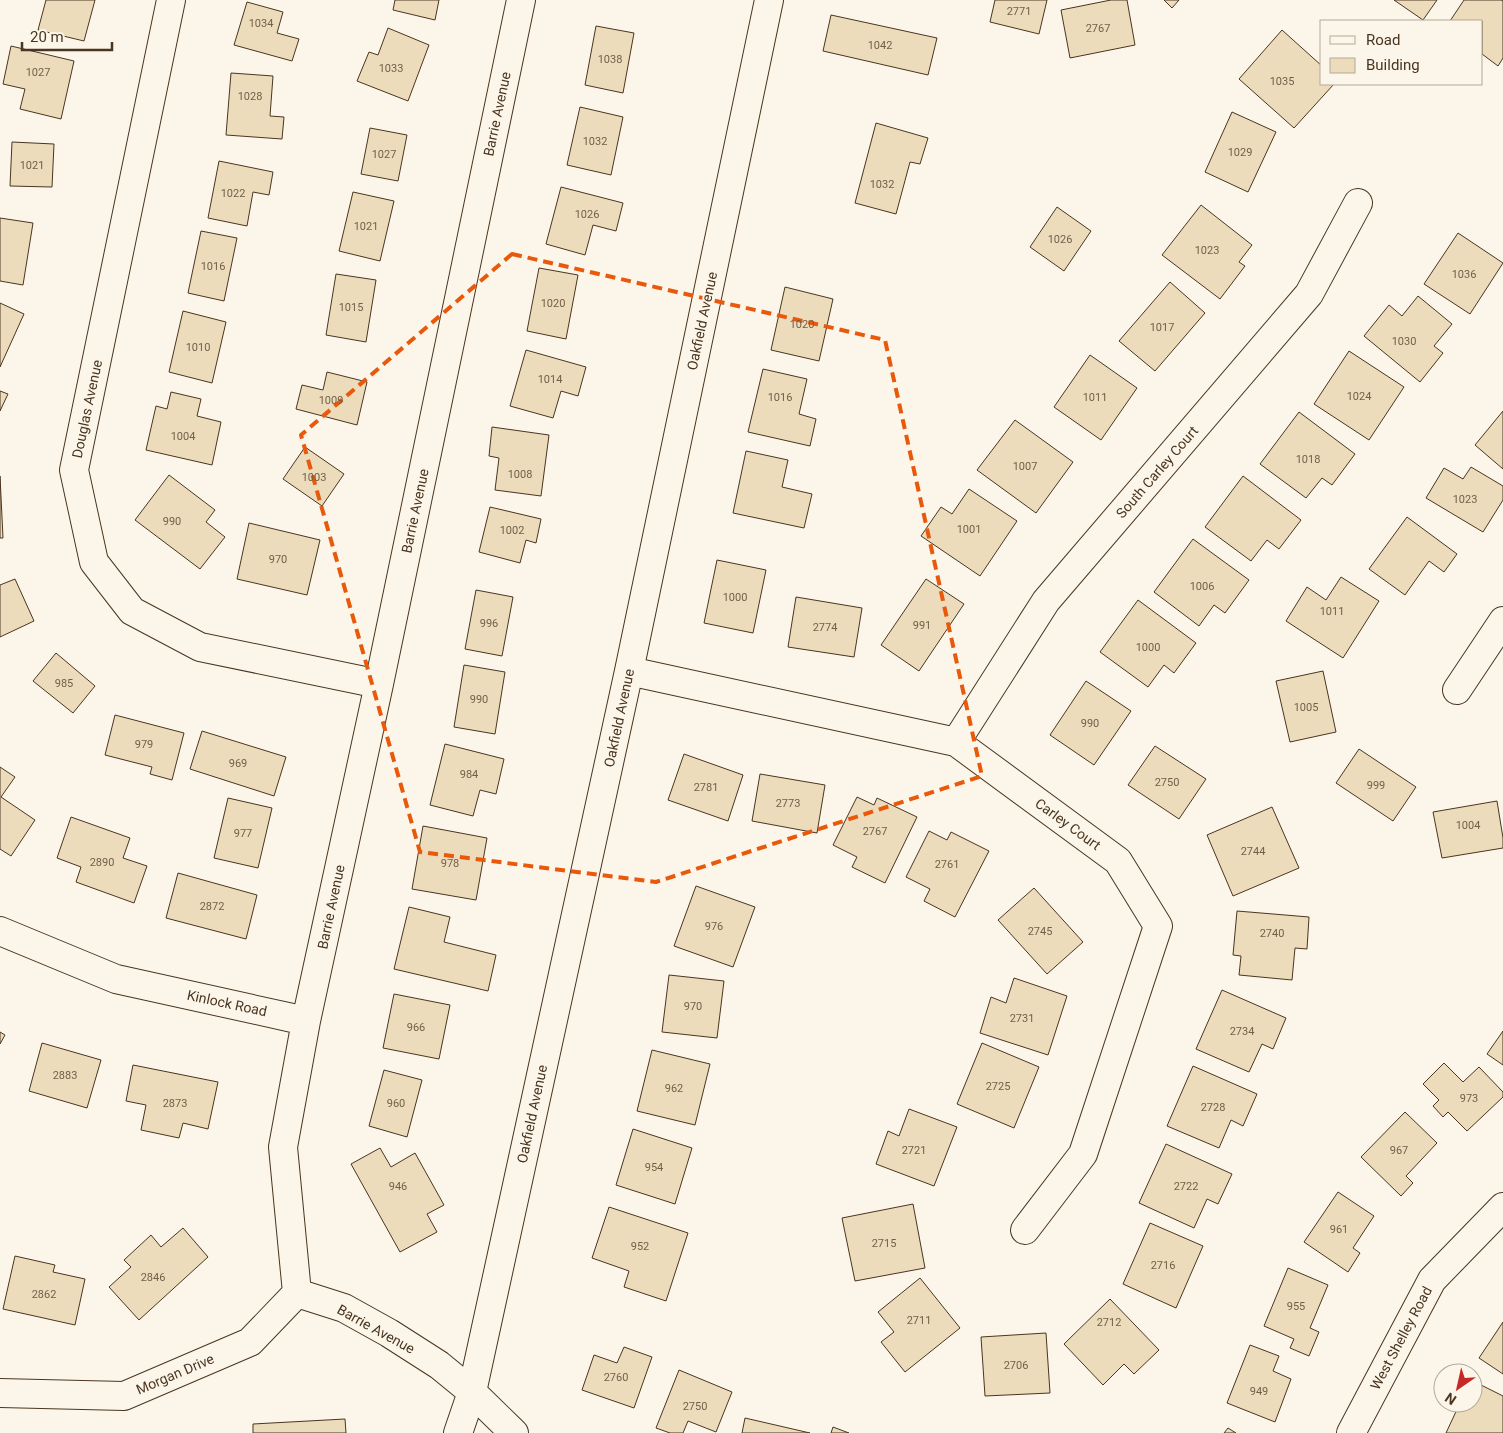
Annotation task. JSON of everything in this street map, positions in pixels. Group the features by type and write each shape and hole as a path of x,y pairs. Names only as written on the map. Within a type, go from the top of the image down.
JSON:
{"street":[{"name":"Douglas Avenue","path":"172,0 74,470 94,562 132,611 200,647 378,684"},
{"name":"Barrie Avenue","path":"306,1021 521,0"},
{"name":"Oakfield Avenue","path":"458,1433 472,1392 629,671 769,0"},
{"name":"South Carley Court","path":"956,742 1046,601 1309,294 1358,203"},
{"path":"1456,690 1503,621"},
{"name":"Carley Court","path":"629,671 956,742 1118,861 1158,926 1083,1154 1025,1230"},
{"name":"Kinlock Road","path":"0,932 116,980 306,1021"},
{"path":"297,1293 283,1147 306,1021"},
{"name":"West Shelley Road","path":"1351,1433 1432,1280 1503,1207"},
{"name":"Barrie Avenue","path":"297,1293 344,1308 389,1333 439,1365 472,1392 514,1433"},
{"name":"Morgan Drive","path":"0,1393 124,1396 250,1342 297,1293"}],"highlighted area":[{"path":"512,254 885,340 982,776 656,882 420,852 301,435"}],"building":[{"path":"46,0 95,0 84,41 38,30"},
{"path":"395,0 439,0 435,20 393,10"},
{"path":"995,0 1047,0 1039,34 990,22"},
{"path":"1111,0 1127,0 1135,45 1070,58 1061,10"},
{"path":"1164,0 1179,0 1172,8"},
{"path":"1394,0 1437,0 1423,20"},
{"path":"1464,0 1503,1 1503,58 1498,66 1483,55 1483,20 1451,20"},
{"path":"247,2 283,12 277,33 299,39 292,61 234,45"},
{"path":"831,15 937,38 928,75 823,51"},
{"path":"596,26 634,33 623,93 585,85"},
{"path":"388,28 429,45 408,101 357,81 369,52 378,55"},
{"path":"1282,30 1320,64 1320,85 1333,85 1294,128 1239,79"},
{"path":"11,46 74,61 61,119 20,109 25,89 3,84"},
{"path":"231,73 273,76 270,116 284,117 282,139 226,135"},
{"path":"580,107 623,117 611,175 567,165"},
{"path":"1232,112 1276,132 1248,192 1205,172"},
{"path":"876,123 928,138 920,164 910,162 896,214 855,203"},
{"path":"370,128 407,135 398,181 361,174"},
{"path":"12,142 54,144 52,187 10,186"},
{"path":"219,161 273,172 269,195 253,192 247,226 208,218"},
{"path":"561,187 623,203 616,231 593,225 585,255 546,244"},
{"path":"353,192 394,201 380,261 339,251"},
{"path":"1201,205 1252,245 1239,262 1245,266 1220,299 1162,255"},
{"path":"1057,207 1091,231 1064,271 1030,247"},
{"path":"0,218 33,223 23,285 0,281"},
{"path":"201,231 237,238 224,301 188,293"},
{"path":"1458,233 1503,263 1470,314 1424,284"},
{"path":"539,268 578,275 566,339 527,331"},
{"path":"336,274 376,280 366,342 326,335"},
{"path":"1170,282 1205,313 1155,371 1119,341"},
{"path":"785,287 833,299 819,361 771,350"},
{"path":"1418,296 1452,324 1434,346 1443,353 1420,382 1364,336 1389,305 1402,316"},
{"path":"0,303 24,314 0,367"},
{"path":"183,311 226,322 212,383 169,372"},
{"path":"526,350 586,367 578,396 561,391 553,418 510,406"},
{"path":"1349,351 1404,387 1369,440 1314,404"},
{"path":"1090,355 1137,388 1101,440 1054,407"},
{"path":"763,369 807,379 799,414 816,419 810,446 748,432"},
{"path":"327,372 367,382 357,425 296,409 302,385 323,390"},
{"path":"0,391 8,394 0,411"},
{"path":"171,392 201,399 197,416 221,422 212,465 146,450 156,406 167,409"},
{"path":"1503,411 1503,469 1475,445"},
{"path":"1299,412 1355,454 1332,485 1322,478 1306,498 1260,464"},
{"path":"1015,420 1073,462 1036,513 977,470"},
{"path":"492,427 549,435 541,496 495,490 499,458 489,456"},
{"path":"305,447 344,474 322,506 283,479"},
{"path":"746,451 788,460 782,487 812,494 804,528 733,513"},
{"path":"1471,467 1503,486 1503,500 1483,532 1426,498 1444,468 1463,479"},
{"path":"169,475 215,510 206,522 225,537 200,569 135,520"},
{"path":"0,476 3,538 0,538"},
{"path":"1243,476 1301,520 1279,549 1267,540 1251,561 1205,527"},
{"path":"969,489 1017,521 980,576 921,536 941,507 952,514"},
{"path":"490,507 541,519 536,543 526,540 520,563 479,552"},
{"path":"1407,517 1457,554 1444,572 1429,561 1405,595 1369,569"},
{"path":"249,523 320,540 307,595 237,579"},
{"path":"1193,539 1249,580 1225,613 1214,605 1199,626 1154,592"},
{"path":"717,560 766,570 753,633 704,623"},
{"path":"1341,577 1379,601 1343,658 1286,621 1307,587 1326,600"},
{"path":"15,579 34,621 0,637 0,585"},
{"path":"926,579 964,604 919,671 881,645"},
{"path":"476,590 513,597 502,656 465,649"},
{"path":"796,597 862,608 854,657 788,647"},
{"path":"1138,600 1196,643 1174,673 1164,665 1148,687 1100,652"},
{"path":"56,653 95,686 73,713 33,681"},
{"path":"464,665 505,672 495,734 454,727"},
{"path":"1323,671 1336,732 1290,742 1276,681"},
{"path":"1086,681 1131,711 1094,765 1050,735"},
{"path":"115,715 184,733 172,780 150,774 152,767 105,755"},
{"path":"202,731 286,757 274,796 190,769"},
{"path":"445,744 504,759 496,794 480,790 473,816 430,805"},
{"path":"1155,746 1206,779 1179,819 1128,785"},
{"path":"1359,749 1416,787 1393,821 1336,783"},
{"path":"684,754 743,775 728,821 668,800"},
{"path":"0,767 15,777 1,797 35,820 11,856 0,849"},
{"path":"760,774 825,785 817,833 752,821"},
{"path":"857,797 874,805 877,798 917,817 885,883 852,867 857,857 833,845"},
{"path":"228,798 272,808 258,868 214,858"},
{"path":"1497,801 1503,848 1442,858 1433,812"},
{"path":"1272,807 1299,868 1233,896 1207,835"},
{"path":"71,817 130,838 123,858 147,866 134,903 76,882 81,867 57,858"},
{"path":"423,826 487,838 476,900 412,889"},
{"path":"929,831 947,840 951,832 989,851 955,917 924,901 930,889 906,877"},
{"path":"178,873 257,895 246,939 166,918"},
{"path":"696,886 755,907 733,967 674,946"},
{"path":"1034,888 1083,942 1047,974 998,920"},
{"path":"409,907 450,917 444,942 496,955 488,991 394,969"},
{"path":"1237,911 1309,917 1307,949 1295,948 1292,980 1239,975 1241,956 1233,955"},
{"path":"669,975 724,981 717,1038 662,1032"},
{"path":"1014,978 1067,996 1048,1055 980,1033 991,997 1006,1003"},
{"path":"1222,990 1286,1018 1273,1049 1262,1044 1249,1072 1196,1049"},
{"path":"394,994 450,1005 439,1059 383,1048"},
{"path":"1503,1031 1503,1065 1487,1054"},
{"path":"0,1032 5,1035 0,1044"},
{"path":"42,1043 101,1060 87,1108 29,1091"},
{"path":"982,1043 1039,1067 1014,1128 957,1104"},
{"path":"652,1050 710,1064 695,1125 637,1111"},
{"path":"1444,1063 1463,1082 1479,1067 1503,1092 1503,1097 1467,1131 1448,1112 1443,1117 1433,1106 1439,1100 1423,1084"},
{"path":"133,1065 218,1082 208,1129 183,1123 179,1138 141,1130 146,1105 126,1101"},
{"path":"1193,1066 1257,1094 1243,1126 1231,1120 1219,1148 1167,1126"},
{"path":"384,1070 422,1080 407,1137 369,1126"},
{"path":"909,1109 957,1127 934,1186 876,1164 888,1131 899,1136"},
{"path":"1405,1112 1437,1143 1406,1176 1413,1183 1401,1196 1361,1157"},
{"path":"633,1129 692,1148 675,1204 616,1185"},
{"path":"1166,1144 1232,1174 1218,1204 1207,1199 1194,1228 1139,1203"},
{"path":"380,1148 391,1167 415,1153 444,1205 427,1214 437,1232 400,1252 351,1164"},
{"path":"1338,1192 1374,1216 1353,1248 1360,1253 1348,1272 1304,1242"},
{"path":"913,1204 925,1268 855,1281 842,1218"},
{"path":"609,1207 688,1233 666,1301 624,1287 629,1271 592,1258"},
{"path":"1150,1223 1203,1246 1176,1308 1123,1284"},
{"path":"183,1228 208,1257 139,1320 109,1287 131,1267 124,1260 151,1235 161,1247"},
{"path":"15,1256 55,1265 53,1272 85,1279 75,1325 3,1309"},
{"path":"1288,1268 1328,1285 1310,1328 1319,1332 1309,1356 1290,1348 1294,1339 1264,1326"},
{"path":"920,1278 960,1328 905,1372 881,1342 894,1332 878,1312"},
{"path":"1110,1299 1159,1350 1134,1374 1124,1364 1103,1385 1064,1344"},
{"path":"1503,1322 1503,1374 1479,1358"},
{"path":"1046,1333 1050,1393 985,1396 981,1337"},
{"path":"1250,1345 1279,1356 1273,1371 1291,1379 1275,1422 1227,1403"},
{"path":"624,1347 652,1357 634,1408 582,1390 594,1355 617,1363"},
{"path":"679,1370 732,1392 716,1432 688,1421 683,1433 670,1433 656,1428"},
{"path":"1483,1386 1503,1396 1503,1433 1446,1433 1455,1413 1483,1413"},
{"path":"745,1418 810,1433 742,1433"},
{"path":"345,1419 346,1433 253,1433 253,1424"},
{"path":"833,1427 849,1433 831,1433"},
{"path":"1228,1428 1236,1433 1224,1433"}]}
